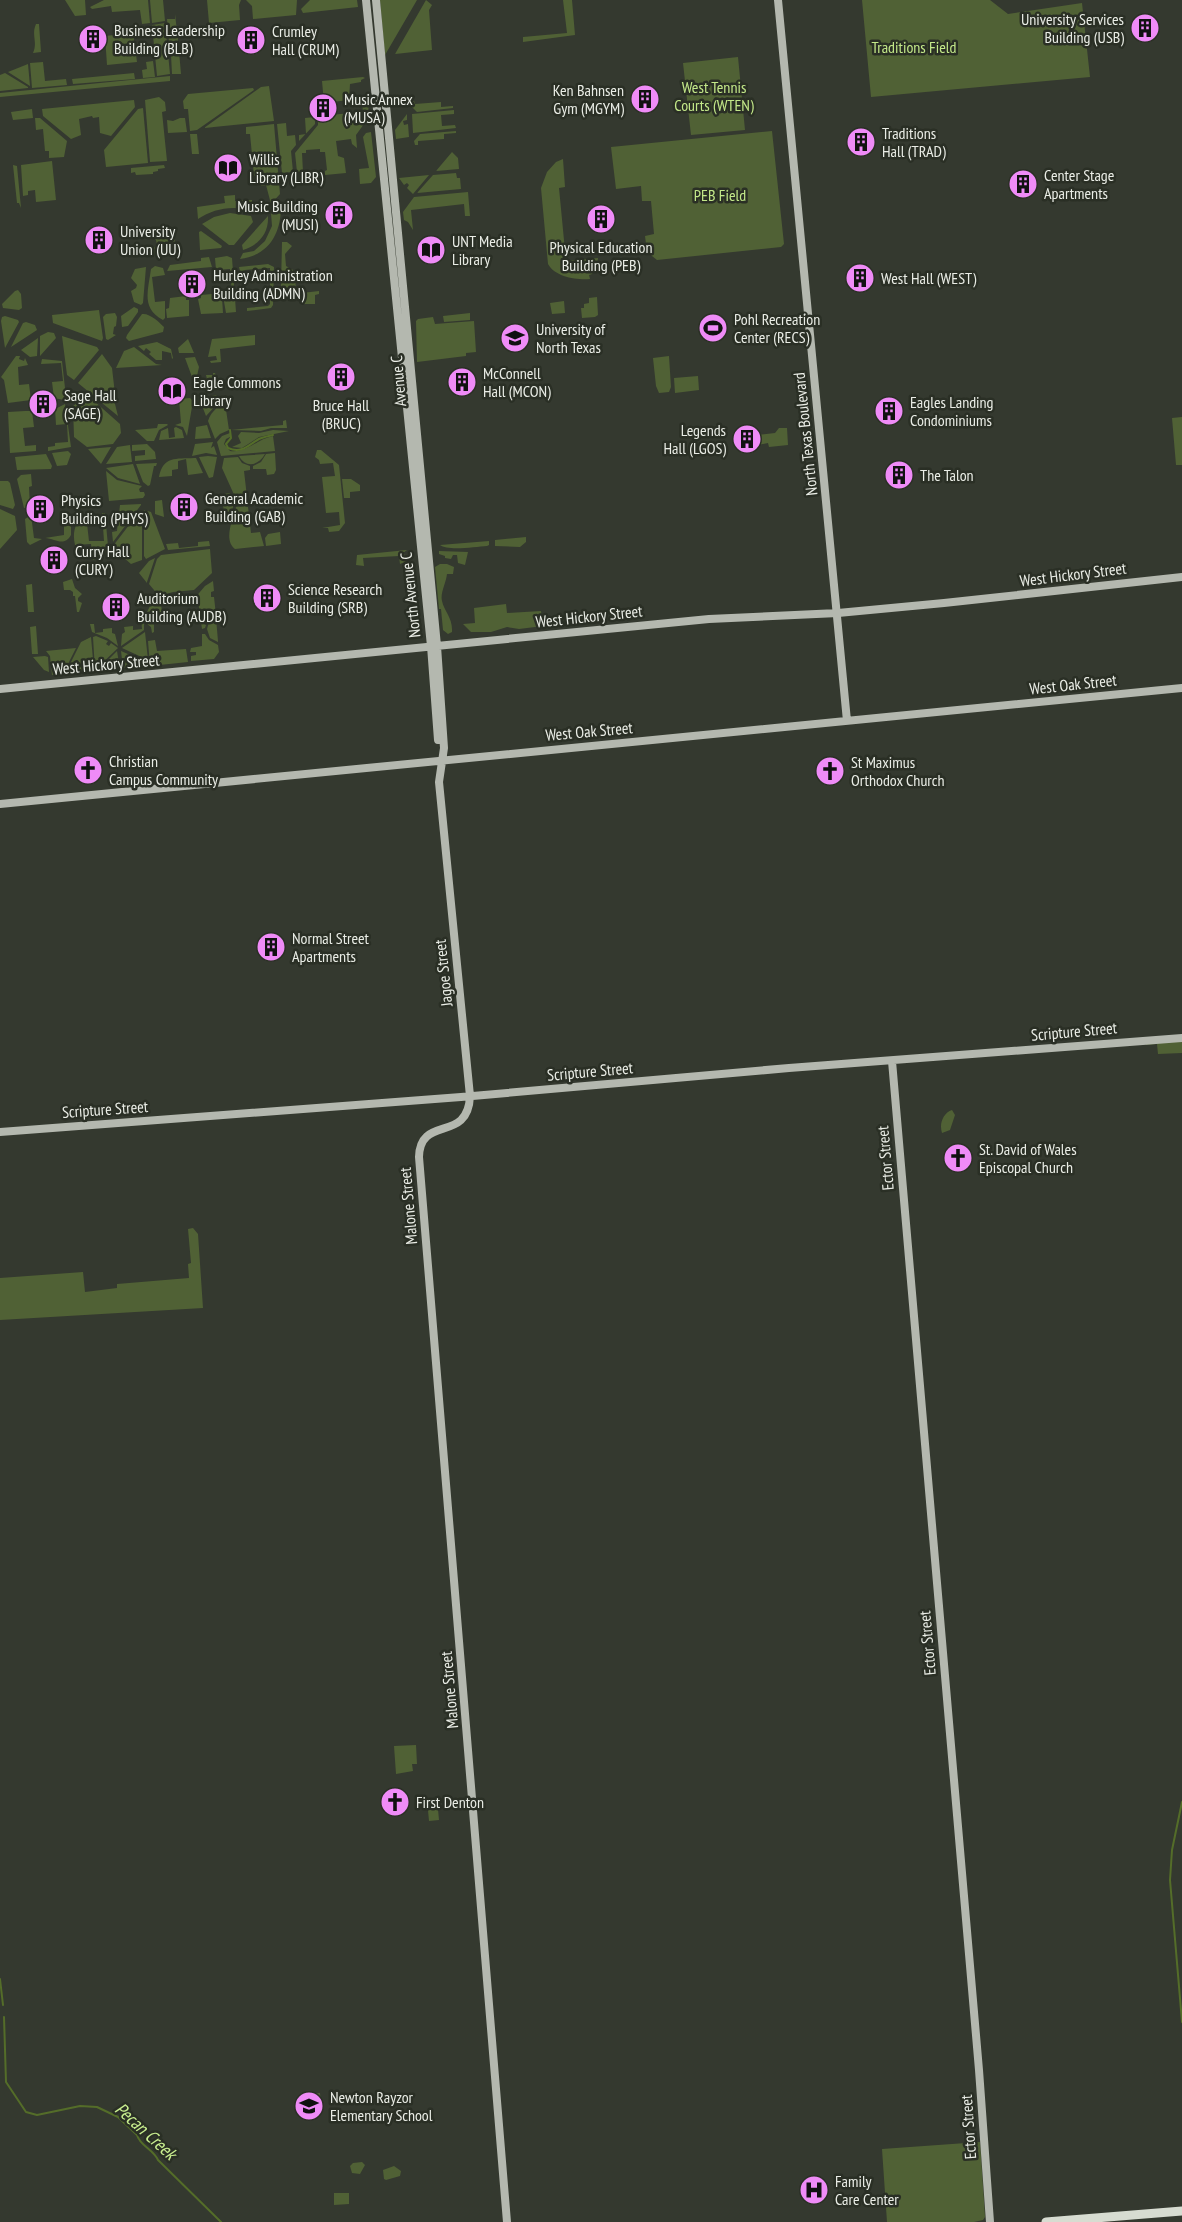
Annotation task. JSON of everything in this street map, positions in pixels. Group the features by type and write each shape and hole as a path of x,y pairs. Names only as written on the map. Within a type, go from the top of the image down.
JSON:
{"main road":[{"path":"1046,2222 1182,2211"}],"street":[{"name":"Avenue C","path":"366,0 408,427"},
{"name":"Avenue C","path":"376,0 434,646"},
{"name":"North Texas Boulevard","path":"778,0 848,721"},
{"name":"North Avenue C","path":"408,427 434,646 439,749 442,760"},
{"name":"West Hickory Street","path":"0,689 709,619 837,613 1182,577"},
{"name":"West Oak Street","path":"0,804 1182,688"},
{"name":"Jagoe Street","path":"419,1156 421,1143 429,1133 453,1126 465,1118 470,1104 439,782 442,760"},
{"name":"Scripture Street","path":"0,1132 1182,1038"},
{"name":"Ector Street","path":"892,1061 990,2222"},
{"name":"Malone Street","path":"419,1156 507,2222"}],"green space":[{"path":"65,0 85,0 86,15 75,16"},
{"path":"104,0 148,0 150,23 142,24 140,10 112,12 111,6 92,9 90,7"},
{"path":"150,0 163,0 165,21 152,23"},
{"path":"207,0 241,0 240,20 209,23"},
{"path":"246,0 297,0 296,15 253,19 252,6"},
{"path":"310,0 357,0 358,7 303,13 301,9"},
{"path":"380,0 417,0 385,55"},
{"path":"426,0 432,5 429,10 432,50 395,54"},
{"path":"563,0 572,0 575,35 523,42 523,37 567,33"},
{"name":"Traditions Field","path":"862,0 990,0 1008,14 1082,3 1090,77 871,97"},
{"path":"175,14 179,49 172,50 170,54 167,19 175,19"},
{"path":"165,23 170,74 157,76 152,25"},
{"path":"36,24 39,24 41,52 33,53 34,32"},
{"path":"133,33 137,62 107,65 105,36"},
{"path":"177,51 179,51 181,74 172,74 171,55 178,55"},
{"name":"West Tennis Courts (WTEN)","path":"738,57 745,130 691,135 683,63"},
{"path":"153,61 155,77 143,78 142,70 147,69 146,62"},
{"path":"43,62 45,81 66,79 67,85 32,88 30,63"},
{"path":"28,64 30,86 8,72"},
{"path":"5,73 28,88 0,91 0,75"},
{"path":"134,73 135,79 73,84 72,79"},
{"path":"170,76 170,81 0,97 0,93"},
{"path":"365,78 361,82 350,84 349,100 324,103 322,81"},
{"path":"269,86 274,121 204,128 261,87"},
{"path":"253,88 254,90 197,130 190,131 188,109 184,109 183,101 188,94"},
{"path":"159,97 165,102 166,111 162,112 167,161 150,162 145,100"},
{"path":"134,100 135,107 111,136 100,133 99,117 93,118 92,116 79,119 81,135 71,139 43,116 42,109"},
{"path":"368,101 369,117 356,135 357,148 352,144 351,139 336,141 338,156 344,158 346,173 325,175 327,170 325,152 320,152 320,149 306,150 306,153 302,153 303,172 297,172 295,153 318,125 318,116 363,112 362,102"},
{"path":"410,101 414,101 415,104 441,102 441,107 453,106 453,108 417,112 411,106"},
{"path":"143,108 148,163 106,167 104,150 138,109"},
{"path":"32,109 33,118 13,120 11,112"},
{"path":"454,110 454,114 441,115 442,126 455,125 456,128 413,133 412,114"},
{"path":"407,114 407,120 403,121 404,125 408,124 409,137 396,139 395,130"},
{"path":"315,117 315,124 306,134 305,118"},
{"path":"35,118 40,118 67,141 64,157 49,158 49,151 45,151 43,129 36,130"},
{"path":"185,118 187,132 168,133 167,120 173,121"},
{"path":"286,123 287,136 295,135 296,145 291,151 293,172 282,173 277,124"},
{"path":"274,124 280,194 271,204 266,185 261,186 260,175 254,176 250,134 246,134 246,127"},
{"path":"456,131 456,133 444,134 444,139 418,141 418,145 415,145 414,141 420,134"},
{"name":"PEB Field","path":"772,131 784,244 781,247 657,260 647,252 645,236 654,234 651,201 642,201 641,186 616,189 611,147"},
{"path":"371,132 376,177 371,183 360,184 359,169 369,168 363,137 366,133"},
{"path":"190,134 197,134 199,154 192,154"},
{"path":"452,152 458,158 459,169 436,171"},
{"path":"563,159 565,187 559,188 566,261 598,258 597,267 589,275 590,279 561,275 548,264 541,188 547,172 556,162"},
{"path":"52,161 56,200 36,202 35,190 28,191 28,195 23,196 21,165"},
{"path":"13,165 17,166 21,208 17,203"},
{"path":"164,165 165,168 158,169 153,174 131,173 131,168"},
{"path":"456,173 457,178 460,178 461,189 417,193 433,175"},
{"path":"429,175 413,194 407,188 409,185 407,183 404,185 399,178"},
{"path":"468,192 470,216 465,216 464,204 411,210 413,230 404,220 403,212 414,197"},
{"path":"235,195 235,201 252,200 252,204 256,203 257,207 262,206 264,211 226,208 198,219 197,207 225,203 224,196"},
{"path":"281,202 277,232 267,247 251,257 240,259 243,253 254,251 265,241 272,226 271,213"},
{"path":"230,213 251,216 253,222 234,245 229,245 202,224 214,217"},
{"path":"268,216 267,228 262,238 243,250 242,245"},
{"path":"174,228 176,254 155,256 154,248 157,244 153,230"},
{"path":"201,231 222,246 221,248 200,250 199,232"},
{"path":"282,242 287,242 292,246 285,254 286,266 293,270 296,287 282,288 281,286"},
{"path":"227,256 232,258 236,312 226,313 223,296 232,295 230,269 216,270 215,258"},
{"path":"209,257 212,267 167,271 170,265 201,261 201,258"},
{"path":"268,264 274,267 273,305 271,308 247,311 247,308 270,304 270,268 245,270 241,275 239,267"},
{"path":"155,266 163,268 165,275 152,277 155,302 165,301 163,320 151,310 148,298 151,269"},
{"path":"146,267 141,305 134,302 131,291 137,285 131,278 135,269"},
{"path":"18,290 21,294 22,308 19,310 3,308 2,304"},
{"path":"319,291 319,294 315,295 315,304 302,304 302,293"},
{"path":"212,294 217,298 222,297 223,313 201,314 198,299 201,295"},
{"path":"186,296 186,300 189,300 189,316 167,318 166,309 169,308 170,298"},
{"path":"597,297 598,315 582,318 581,308 584,308 584,304 589,303 589,298"},
{"path":"564,301 565,313 552,314 550,303"},
{"path":"134,307 138,309 138,312 128,326 122,327 121,316"},
{"path":"99,310 102,341 53,323 52,315"},
{"path":"115,313 117,317 113,334 116,335 108,340 103,317 106,314"},
{"path":"470,313 470,320 444,322 443,316"},
{"path":"142,314 157,320 164,327 163,332 129,341 126,338 127,335"},
{"path":"5,316 19,322 5,348 1,321"},
{"path":"433,317 435,324 474,321 476,352 466,353 466,356 417,362 416,321"},
{"path":"23,323 35,325 37,330 11,347"},
{"path":"48,332 54,333 56,338 40,356 40,336"},
{"path":"255,335 255,345 220,349 221,362 211,363 210,361 217,360 216,356 208,357 212,339"},
{"path":"62,336 97,347 99,350 74,380 67,375"},
{"path":"38,338 37,356 30,357 21,350"},
{"path":"188,339 194,353 179,353 178,348"},
{"path":"157,342 171,349 172,359 171,353 162,351 162,360 156,360 146,348 144,351 138,346"},
{"path":"134,347 156,364 162,365 116,368 124,351"},
{"path":"102,354 112,368 115,394 95,397 78,383"},
{"path":"16,356 20,356 19,359 24,361 25,358 28,365 18,367 19,385 29,384 31,400 8,403 4,380 1,377"},
{"path":"669,356 671,387 669,392 659,393 653,358"},
{"path":"195,357 199,367 195,385 185,358"},
{"path":"42,359 62,361 66,397 64,400 54,398 52,382 63,381 61,363 41,364"},
{"path":"213,373 220,387 213,387 208,383 206,375 213,375"},
{"path":"698,376 699,390 675,393 674,378"},
{"path":"215,395 219,397 219,402 206,416 201,403 206,398"},
{"path":"224,396 229,430 215,439 208,421"},
{"path":"190,398 193,401 187,436 183,427 175,425 181,423 179,399"},
{"path":"103,400 114,400 118,416 102,403"},
{"path":"94,401 120,424 121,433 113,444 87,447 74,437 73,406 77,403"},
{"path":"65,404 71,447 48,451 48,447 55,446 55,443 68,442 67,424 56,425 55,409"},
{"path":"32,411 34,427 23,428 25,446 36,445 36,451 10,453 8,412"},
{"path":"1182,417 1182,465 1176,465 1172,418"},
{"path":"286,420 287,428 271,428 261,431 231,430 283,425 283,421"},
{"path":"158,424 168,425 159,430 154,441 147,441 135,430 157,428"},
{"path":"207,425 211,438 195,439 196,427"},
{"path":"168,428 169,438 175,437 174,428 182,430 184,438 159,440 161,431"},
{"path":"779,428 787,428 788,445 769,447 768,443 758,445 757,435 775,433"},
{"path":"273,430 289,431 259,437 242,448 232,447 241,443 238,436 241,432 259,433"},
{"path":"230,433 230,437 224,444 230,451 242,450 273,436 275,451 221,456 217,442 222,436"},
{"path":"213,442 211,448 214,446 217,455 206,453 192,456 195,444"},
{"path":"147,444 155,452 156,459 135,461 135,456 145,455 145,450 132,451 132,445"},
{"path":"130,445 132,462 106,464 117,447"},
{"path":"111,447 101,464 88,449"},
{"path":"317,450 321,450 339,465 345,523 339,531 329,532 328,528 322,528 340,525 339,512 326,513 322,477 335,476 333,463 320,464 315,457"},
{"path":"68,451 71,454 67,465 57,466 52,453"},
{"path":"275,453 276,470 274,474 267,475 266,469 253,469 253,466 261,462 266,454"},
{"path":"46,454 52,466 51,469 17,470 15,457"},
{"path":"265,454 259,461 252,464 245,463 239,456"},
{"path":"199,457 217,457 213,477 209,478"},
{"path":"238,457 242,463 250,466 250,470 244,471 247,497 236,499 222,468 224,458"},
{"path":"196,458 203,473 188,475 186,459 178,461 178,469 172,470 172,476 159,477 167,462 176,459"},
{"path":"157,463 148,486 143,482 136,464"},
{"path":"133,464 140,484 118,478 106,468"},
{"path":"106,471 117,480 142,486 139,489 140,492 144,492 143,498 109,501"},
{"path":"31,474 30,507 24,508 17,479 21,475"},
{"path":"342,479 351,479 360,485 360,491 350,492 350,498 344,498"},
{"path":"0,481 10,483 15,505 13,509 0,505"},
{"path":"230,493 234,503 232,511 224,512 223,505 219,505 218,495"},
{"path":"162,500 164,517 155,514 155,501"},
{"path":"141,504 113,542 112,532 117,531 120,505"},
{"path":"236,507 248,507 251,533 260,532 264,546 235,549 231,545 229,535"},
{"path":"0,509 15,516 17,530 0,549"},
{"path":"144,510 151,512 165,549 146,559 144,556"},
{"path":"139,512 142,513 142,560 131,564 113,546"},
{"path":"102,513 105,513 108,546 105,554 102,551 99,554 102,557 93,560 91,544 75,545 74,532 79,520 86,515 89,541 104,541"},
{"path":"31,515 34,538 42,539 30,545 27,542 25,519"},
{"path":"64,526 71,526 71,535 66,541 45,538 64,535"},
{"path":"280,532 281,544 266,546 265,538 268,534"},
{"path":"526,537 526,542 520,547 495,546 495,540"},
{"path":"209,541 210,546 168,550 166,544 178,543 179,548 198,546 198,542"},
{"path":"489,541 487,546 469,548 449,548 440,545"},
{"path":"210,549 212,573 194,590 159,596 149,584 157,559 161,555"},
{"path":"407,550 403,553 409,560 400,564 399,556 363,558 364,566 356,565 357,555"},
{"path":"439,551 468,552 465,565 458,563 457,555 453,555 451,559 445,558 439,554"},
{"path":"155,558 147,583 139,573 149,561"},
{"path":"440,564 454,567 453,574 447,574 442,595 443,605 452,627 452,632 448,634 443,630 441,609 439,609 435,567"},
{"path":"72,579 75,588 82,594 78,598 78,601 82,603 79,612 77,612 73,592 64,590 63,582"},
{"path":"213,581 214,591 211,592 211,597 214,597 216,615 210,618 208,616 203,624 206,625 205,628 202,629 198,601 193,601 205,586"},
{"path":"32,584 34,612 28,612 26,585"},
{"path":"154,598 161,605 163,617 157,618 158,623 154,624 152,633 151,627 147,624 147,612"},
{"path":"506,604 507,613 541,611 543,626 519,629 507,627 491,632 471,632 463,624 475,623 474,608"},
{"path":"141,618 144,618 144,630 121,646 124,627 133,626 133,630 142,629"},
{"path":"216,618 218,642 210,638 207,629 209,622"},
{"path":"90,624 94,624 95,633 112,628 118,646 107,638 92,632"},
{"path":"36,626 38,654 32,654 30,627"},
{"path":"145,632 148,660 122,648"},
{"path":"202,634 218,645 219,652 214,659 191,661 191,656 196,655 196,652 190,652 191,648 202,646"},
{"path":"91,637 94,671 65,674 81,642"},
{"path":"93,637 108,641 106,644 109,646 111,643 118,648 95,670"},
{"path":"155,640 157,651 186,649 188,662 150,666 148,641"},
{"path":"76,648 63,674 52,675 50,656 46,651"},
{"path":"117,651 120,669 97,671"},
{"path":"121,651 144,661 147,666 123,668"},
{"path":"33,657 48,657 49,672 44,670"},
{"path":"1182,1038 1182,1053 1158,1054 1157,1044 1146,1045 1146,1040"},
{"path":"952,1110 955,1115 950,1130 942,1133 942,1119"},
{"path":"193,1228 198,1234 203,1308 0,1320 0,1278 83,1272 85,1292 117,1288 117,1284 189,1278 188,1264 191,1263 188,1229"},
{"path":"416,1745 417,1764 412,1764 413,1771 396,1774 394,1746"},
{"path":"437,1799 439,1820 429,1821 427,1800"},
{"path":"320,2093 321,2105 306,2106 305,2094"},
{"path":"980,2142 985,2217 983,2220 974,2222 887,2222 882,2149"},
{"path":"362,2162 365,2165 360,2174 352,2173 350,2166 353,2163"},
{"path":"394,2166 401,2171 400,2176 384,2179 383,2170"},
{"path":"334,2193 349,2193 349,2204 334,2205"}],"waterway":[{"path":"230,430 231,438 226,444 233,450 241,449 259,439 273,435"},
{"path":"1182,1802 1172,1850 1170,1880 1182,2022"},
{"name":"Pecan Creek","path":"0,1979 3,2005"},
{"name":"Pecan Creek","path":"4,2017 6,2082 26,2112 37,2115 80,2106 97,2107 118,2117 221,2222"}],"place":[{"name":"University Services Building (USB)","path":"1145,28"},
{"name":"Business Leadership Building (BLB)","path":"93,39"},
{"name":"Crumley Hall (CRUM)","path":"251,40"},
{"name":"Ken Bahnsen Gym (MGYM)","path":"645,99"},
{"name":"Music Annex (MUSA)","path":"323,108"},
{"name":"Traditions Hall (TRAD)","path":"861,142"},
{"name":"Willis Library (LIBR)","path":"228,168"},
{"name":"Center Stage Apartments","path":"1023,184"},
{"name":"Music Building (MUSI)","path":"339,215"},
{"name":"Physical Education Building (PEB)","path":"601,219"},
{"name":"University Union (UU)","path":"99,240"},
{"name":"UNT Media Library","path":"431,250"},
{"name":"West Hall (WEST)","path":"860,278"},
{"name":"Hurley Administration Building (ADMN)","path":"192,284"},
{"name":"Pohl Recreation Center (RECS)","path":"713,328"},
{"name":"University of North Texas","path":"515,338"},
{"name":"Bruce Hall (BRUC)","path":"341,377"},
{"name":"McConnell Hall (MCON)","path":"462,382"},
{"name":"Eagle Commons Library","path":"172,391"},
{"name":"Sage Hall (SAGE)","path":"43,404"},
{"name":"Eagles Landing Condominiums","path":"889,411"},
{"name":"Legends Hall (LGOS)","path":"747,439"},
{"name":"The Talon","path":"899,475"},
{"name":"General Academic Building (GAB)","path":"184,507"},
{"name":"Physics Building (PHYS)","path":"40,509"},
{"name":"Curry Hall (CURY)","path":"54,560"},
{"name":"Science Research Building (SRB)","path":"267,598"},
{"name":"Auditorium Building (AUDB)","path":"116,607"},
{"name":"Christian Campus Community","path":"88,770"},
{"name":"St Maximus Orthodox Church","path":"830,771"},
{"name":"Normal Street Apartments","path":"271,947"},
{"name":"St. David of Wales Episcopal Church","path":"958,1158"},
{"name":"First Denton","path":"395,1802"},
{"name":"Newton Rayzor Elementary School","path":"309,2106"},
{"name":"Family Care Center","path":"814,2190"}]}
